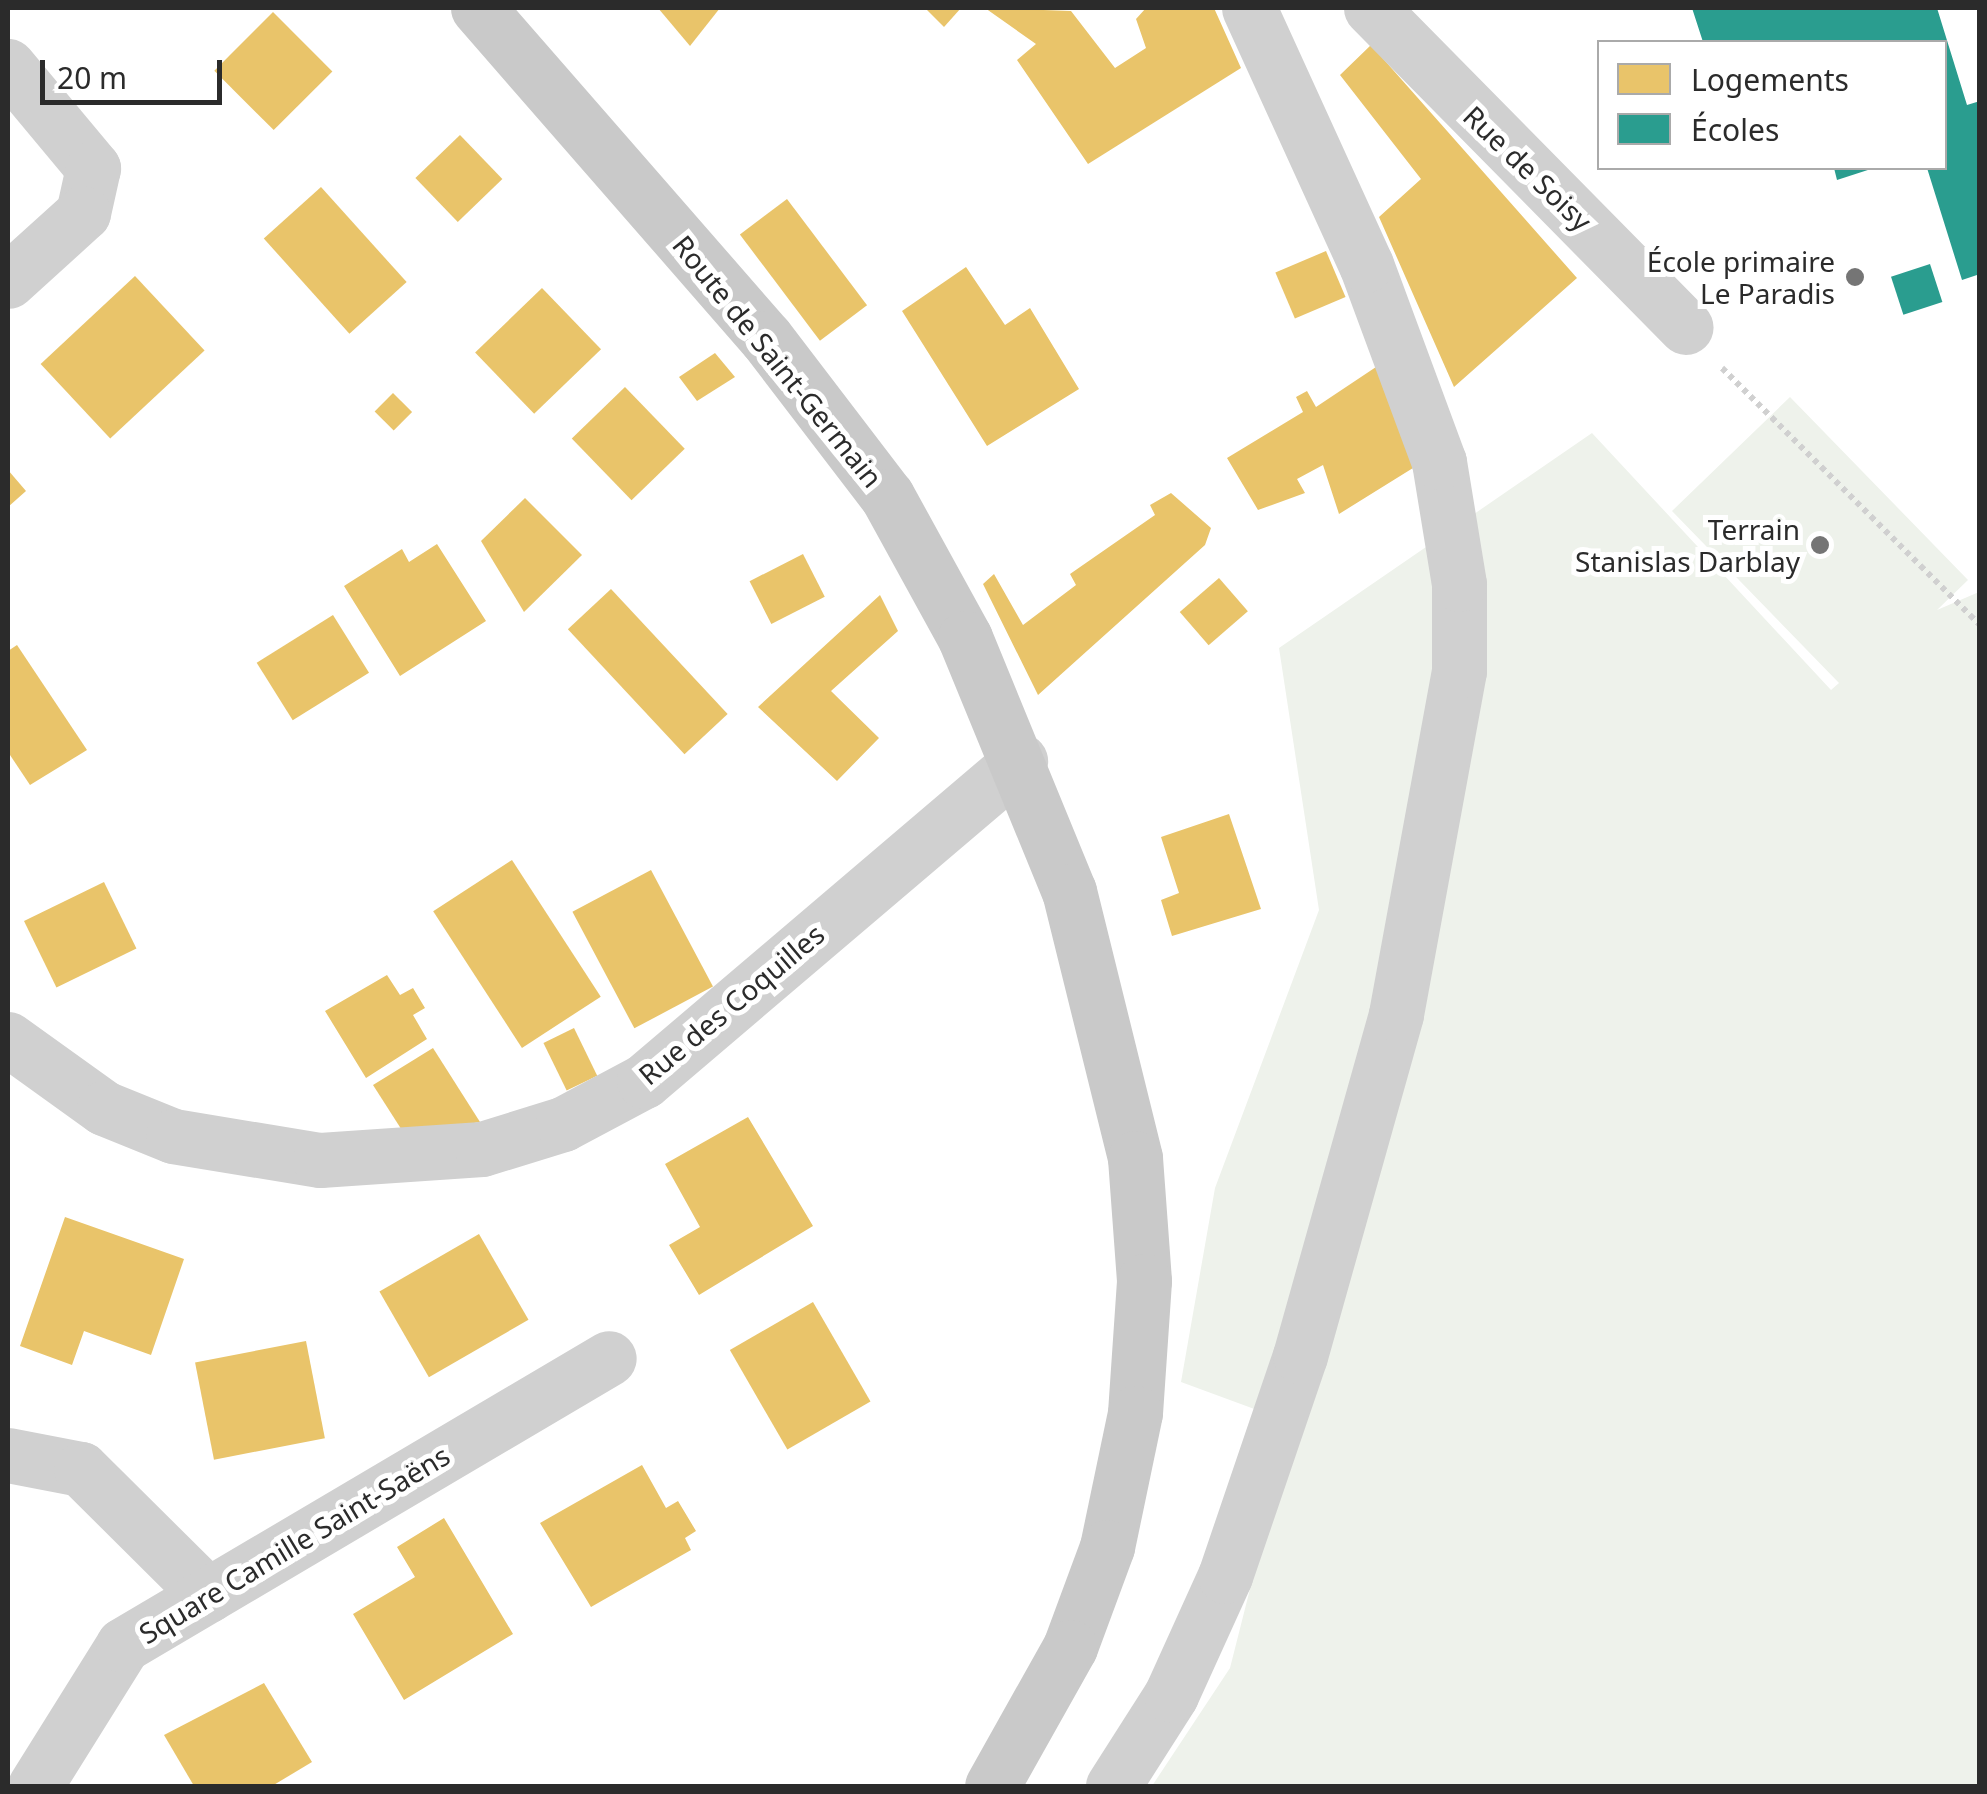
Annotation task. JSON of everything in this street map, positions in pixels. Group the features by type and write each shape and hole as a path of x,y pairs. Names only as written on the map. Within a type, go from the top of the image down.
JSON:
{"main road":[{"name":"Route de Saint-Germain","path":"478,8 766,338 887,496 1020,762 1106,1022 1135,1158 1144,1281 1135,1413 1107,1547 1070,1647 992,1786"}],"street":[{"path":"1113,1786 1170,1695 1225,1576 1364,1135 1418,905 1459,671 1456,546 1439,462 1366,265 1250,8"},
{"name":"Rue de Soisy","path":"1371,8 1686,327"},
{"path":"8,66 94,168 83,213 8,281"},
{"name":"Rue des Coquilles","path":"8,1038 104,1108 173,1136 320,1160 482,1149 563,1124 644,1081 1020,762"},
{"name":"Square Camille Saint-Saëns","path":"35,1786 123,1645 609,1358"},
{"path":"8,1455 80,1469 208,1595"}],"path":[{"path":"1686,327 1980,625"}],"shaded area":[{"path":"1790,397 1968,580 1937,610 1979,592 1979,1786 1152,1786 1230,1668 1292,1423 1181,1382 1215,1188 1319,910 1279,648 1592,433 1831,690 1839,683 1672,511"}],"building: Logements":[{"path":"658,8 720,8 690,46"},
{"path":"925,8 961,8 944,27"},
{"path":"985,8 1071,11 1115,68 1146,48 1136,19 1146,8 1214,8 1241,68 1088,164 1017,60 1036,44"},
{"path":"273,12 332,71 274,130 214,71"},
{"path":"1371,45 1577,278 1454,387 1379,217 1421,179 1340,75"},
{"path":"460,135 502,179 458,222 415,178"},
{"path":"321,187 407,282 349,334 264,239"},
{"path":"787,199 867,305 820,341 740,235"},
{"path":"1326,251 1346,297 1295,319 1275,272"},
{"path":"966,267 1005,325 1030,308 1079,389 987,446 902,311"},
{"path":"135,276 205,351 110,439 41,364"},
{"path":"542,288 601,349 534,414 475,353"},
{"path":"715,353 735,377 697,401 679,377"},
{"path":"1379,365 1413,468 1339,514 1323,465 1297,479 1305,493 1258,510 1227,458 1303,412 1296,397 1307,391 1316,407"},
{"path":"625,387 685,449 632,500 572,438"},
{"path":"393,393 412,412 394,430 375,411"},
{"path":"8,470 26,491 8,507"},
{"path":"1171,493 1211,528 1205,545 1038,695 983,584 994,574 1023,625 1076,585 1070,574 1155,515 1150,505"},
{"path":"525,498 582,555 524,612 481,541"},
{"path":"437,544 486,621 400,676 344,586 402,549 409,562"},
{"path":"803,554 825,597 771,624 750,581"},
{"path":"1219,578 1248,611 1209,645 1180,612"},
{"path":"611,589 728,714 684,754 568,629"},
{"path":"880,595 898,631 831,691 879,738 837,781 758,707"},
{"path":"333,615 369,673 293,720 257,663"},
{"path":"17,645 87,750 30,785 8,752 8,651"},
{"path":"1229,814 1261,909 1172,936 1161,900 1179,893 1161,837"},
{"path":"512,860 601,997 522,1048 433,911"},
{"path":"651,870 713,987 634,1028 572,912"},
{"path":"104,882 136,949 56,988 24,921"},
{"path":"387,975 400,995 413,988 425,1008 413,1015 427,1039 366,1078 325,1011"},
{"path":"574,1028 597,1076 567,1091 543,1043"},
{"path":"433,1048 480,1122 405,1135 373,1085"},
{"path":"748,1117 813,1226 699,1295 669,1245 700,1227 665,1164"},
{"path":"65,1217 184,1259 151,1355 84,1331 72,1365 20,1346"},
{"path":"479,1234 528,1320 429,1377 379,1292"},
{"path":"813,1302 870,1402 787,1450 730,1350"},
{"path":"306,1341 325,1438 214,1460 195,1363"},
{"path":"642,1465 666,1508 678,1501 696,1531 685,1538 691,1550 591,1607 540,1523"},
{"path":"444,1518 513,1634 404,1700 353,1614 415,1577 397,1547"},
{"path":"264,1683 312,1762 272,1786 194,1786 164,1735"}],"building: Écoles":[{"path":"1692,8 1937,8 1947,40 1702,40"},
{"path":"1947,40 1967,105 1980,101 1980,274 1962,280 1928,170 1947,170"},
{"path":"1834,170 1868,170 1837,180"},
{"path":"1930,264 1942,302 1903,315 1891,277"}],"place":[{"name":"École primaire Le Paradis","path":"1855,277"},
{"name":"Terrain Stanislas Darblay","path":"1820,545"}]}
